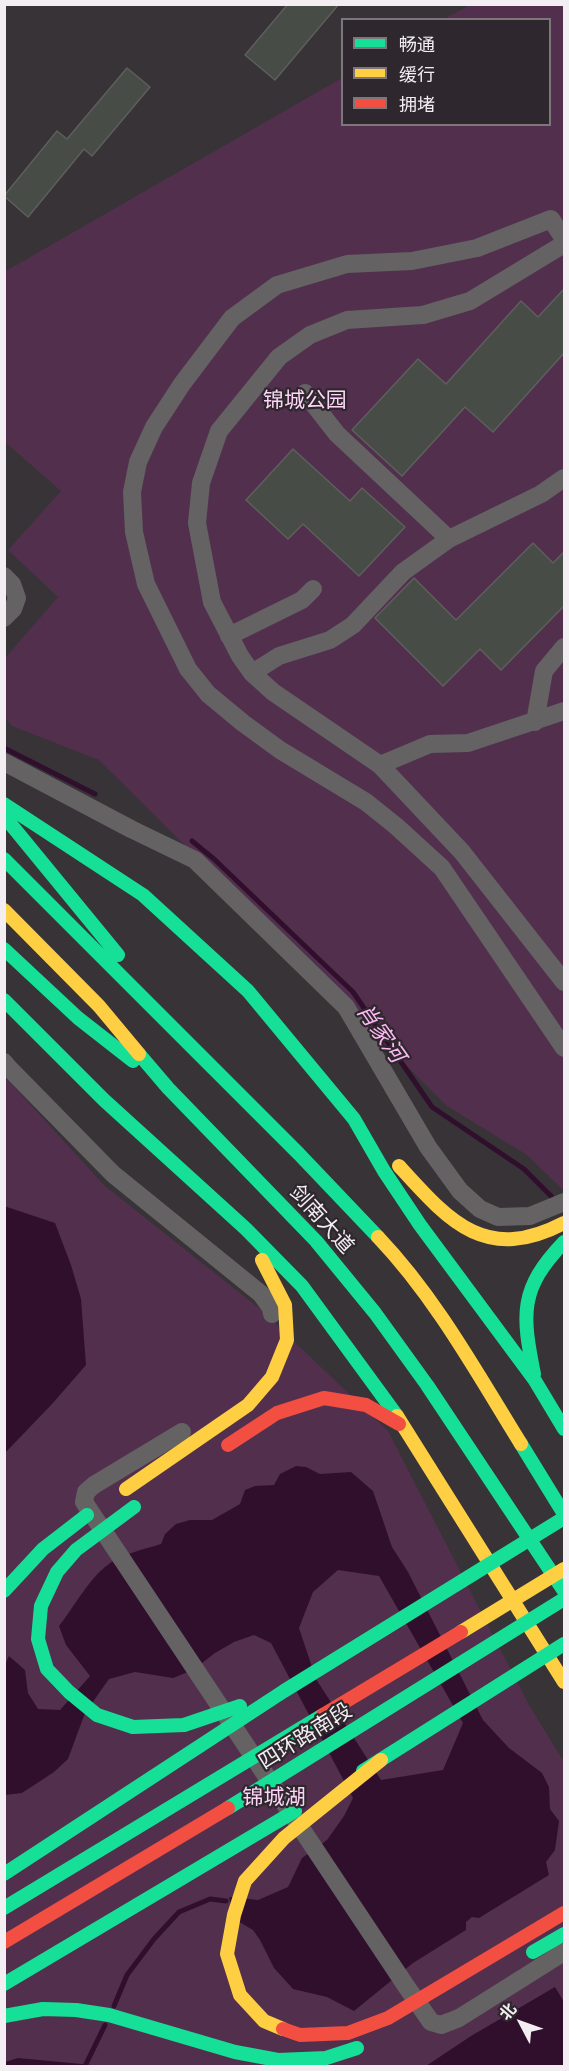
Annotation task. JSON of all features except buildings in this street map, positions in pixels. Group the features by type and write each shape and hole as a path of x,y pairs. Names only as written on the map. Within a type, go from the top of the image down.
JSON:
{"main road":[{"path":"4,804 143,894 248,991 354,1119 434,1203 463,1228 507,1240 542,1235 561,1225"},
{"path":"4,816 204,1059"},
{"name":"剑南大道","path":"4,859 398,1258 438,1311 564,1514"},
{"name":"剑南大道","path":"4,910 99,1006 168,1088 316,1241 375,1312 427,1385 564,1591"},
{"path":"4,949 78,1018 168,1088"},
{"path":"4,1000 104,1100 246,1229 302,1286 405,1427 564,1682"},
{"path":"354,1119 384,1171 420,1225 534,1379 564,1429"},
{"path":"121,1492 248,1405 272,1377 287,1340 285,1305 246,1229"},
{"path":"534,1379 525,1320 532,1286 546,1263 564,1243"},
{"path":"220,1450 277,1413 324,1398 366,1405 405,1427"},
{"path":"139,1504 76,1550 57,1572 41,1606 38,1640 47,1669 69,1692 97,1715 134,1727 184,1725 284,1691"},
{"path":"4,1592 43,1549 99,1506"},
{"path":"4,1874 284,1691 564,1518"},
{"name":"四环路南段","path":"4,1908 564,1569"},
{"name":"四环路南段","path":"4,1942 201,1825 564,1599"},
{"path":"4,1984 381,1760 564,1644"},
{"path":"381,1760 284,1838 245,1881 234,1915 227,1954 240,1995 264,2021 300,2035 348,2033 388,2018 564,1913"},
{"path":"528,1955 564,1934"},
{"path":"4,2016 43,2009 76,2010 109,2015 235,2052 278,2060 326,2058 372,2043"},
{"path":"413,2022 433,2010"}],"street":[{"path":"564,240 551,219 477,248 412,261 346,264 277,285 232,318 182,384 154,427 138,462 132,492 134,532 146,584 188,669 208,694 243,723 280,750 366,802 442,868 564,1048"},
{"path":"564,244 470,301 423,315 347,320 310,335 279,357 219,431 201,483 197,523 212,602 252,673 273,692 380,765 462,852 564,982"},
{"path":"305,393 337,434 449,539"},
{"path":"252,673 279,656 330,640 354,625 403,572 449,539 541,494 564,478"},
{"path":"4,576 12,584 17,598 13,609 4,618"},
{"path":"230,636 302,600 313,589"},
{"path":"535,722 544,671 564,648"},
{"path":"380,765 430,744 468,743 564,711"},
{"path":"4,762 195,860 346,1007 428,1147 460,1191 480,1209 498,1217 530,1216 557,1206"},
{"path":"4,1062 113,1174 236,1272 261,1294 271,1308 276,1337 271,1358 261,1375 219,1410 94,1485 86,1492 84,1503 431,2022 441,2025 459,2018 564,1952"}],"green space":[{"name":"锦城公园","path":"470,5 564,5 564,1188 562,1189 527,1155 447,1106 99,760 12,726 5,718 5,658 58,597 8,550 61,491 5,442 4,272 341,79 341,126 551,126 551,18 446,18"},
{"name":"锦城湖","path":"5,1077 105,1186 260,1309 388,1431 529,1705 564,1762 564,2066 5,2066"}],"shaded area":[{"path":"4,1206 55,1223 81,1299 86,1365 5,1453"},
{"path":"296,1466 306,1467 320,1474 351,1472 373,1491 392,1547 408,1572 483,1720 509,1748 542,1773 549,1787 550,1809 559,1821 555,1850 546,1862 549,1875 479,1918 472,1917 466,1922 466,1930 413,1963 354,2011 327,1997 293,1989 274,1968 253,1930 234,1919 229,1897 258,1900 288,1887 302,1858 327,1840 344,1816 353,1798 271,1643 254,1635 234,1642 193,1670 173,1678 135,1672 109,1679 85,1713 68,1759 54,1772 22,1793 5,1795 4,1667 9,1656 25,1670 28,1693 38,1709 60,1710 90,1676 66,1645 59,1626 98,1573 117,1559 161,1544 165,1534 176,1524 190,1520 212,1520 240,1504 245,1490 255,1486 274,1485 280,1474","holes":["338,1570 379,1576 463,1723 443,1770 381,1780 316,1679 299,1628 313,1592"]},
{"path":"555,1987 564,2002 564,2066 426,2066 471,2036"},
{"path":"18,2058 95,2066 5,2066 5,2062"}],"waterway":[{"name":"肖家河","path":"4,748 95,794"},
{"name":"肖家河","path":"192,841 214,859 353,992 432,1107 524,1169 551,1196 554,1203"},
{"path":"114,2006 127,1975 154,1939 179,1912 210,1899 226,1901"},
{"path":"85,2066 105,2025"}],"traffic: fast":[{"path":"4,804 143,895 248,991"},
{"path":"4,816 118,955"},
{"path":"4,859 299,1154 378,1237"},
{"path":"4,949 78,1018 133,1061"},
{"path":"248,991 354,1119 384,1171 420,1225 534,1379 564,1429"},
{"path":"4,1000 104,1100"},
{"path":"139,1054 168,1088 316,1241 375,1313 427,1385 564,1591"},
{"path":"104,1100 246,1229 302,1286 397,1416"},
{"path":"534,1374 527,1335 528,1303 539,1274 564,1242"},
{"path":"521,1444 564,1514"},
{"path":"134,1507 76,1550 57,1572 41,1606 38,1639 47,1669 69,1692 97,1715 133,1727 184,1725 240,1706"},
{"path":"4,1591 43,1549 87,1515"},
{"path":"4,1874 284,1691 564,1518"},
{"path":"228,1808 564,1599"},
{"path":"363,1771 564,1644"},
{"path":"4,1908 323,1715"},
{"path":"4,1984 295,1811"},
{"path":"533,1952 564,1934"},
{"path":"4,2016 43,2009 76,2010 109,2015 235,2052 278,2060 326,2058 357,2048"}],"traffic: slow":[{"path":"4,910 99,1006 139,1054"},
{"path":"399,1166 452,1219 471,1230 490,1237 512,1239 536,1235 564,1223"},
{"path":"378,1237 419,1285 437,1311 472,1363 521,1444"},
{"path":"126,1489 248,1405 272,1377 287,1340 285,1305 262,1260"},
{"path":"397,1416 564,1682"},
{"path":"461,1632 564,1569"},
{"path":"283,2029 264,2021 240,1995 227,1954 234,1915 245,1881 284,1838 381,1760"}],"traffic: jam":[{"path":"228,1445 277,1413 324,1398 366,1405 399,1424"},
{"path":"323,1715 461,1632"},
{"path":"4,1942 228,1808"},
{"path":"283,2029 300,2035 348,2033 388,2018 564,1913"}]}
